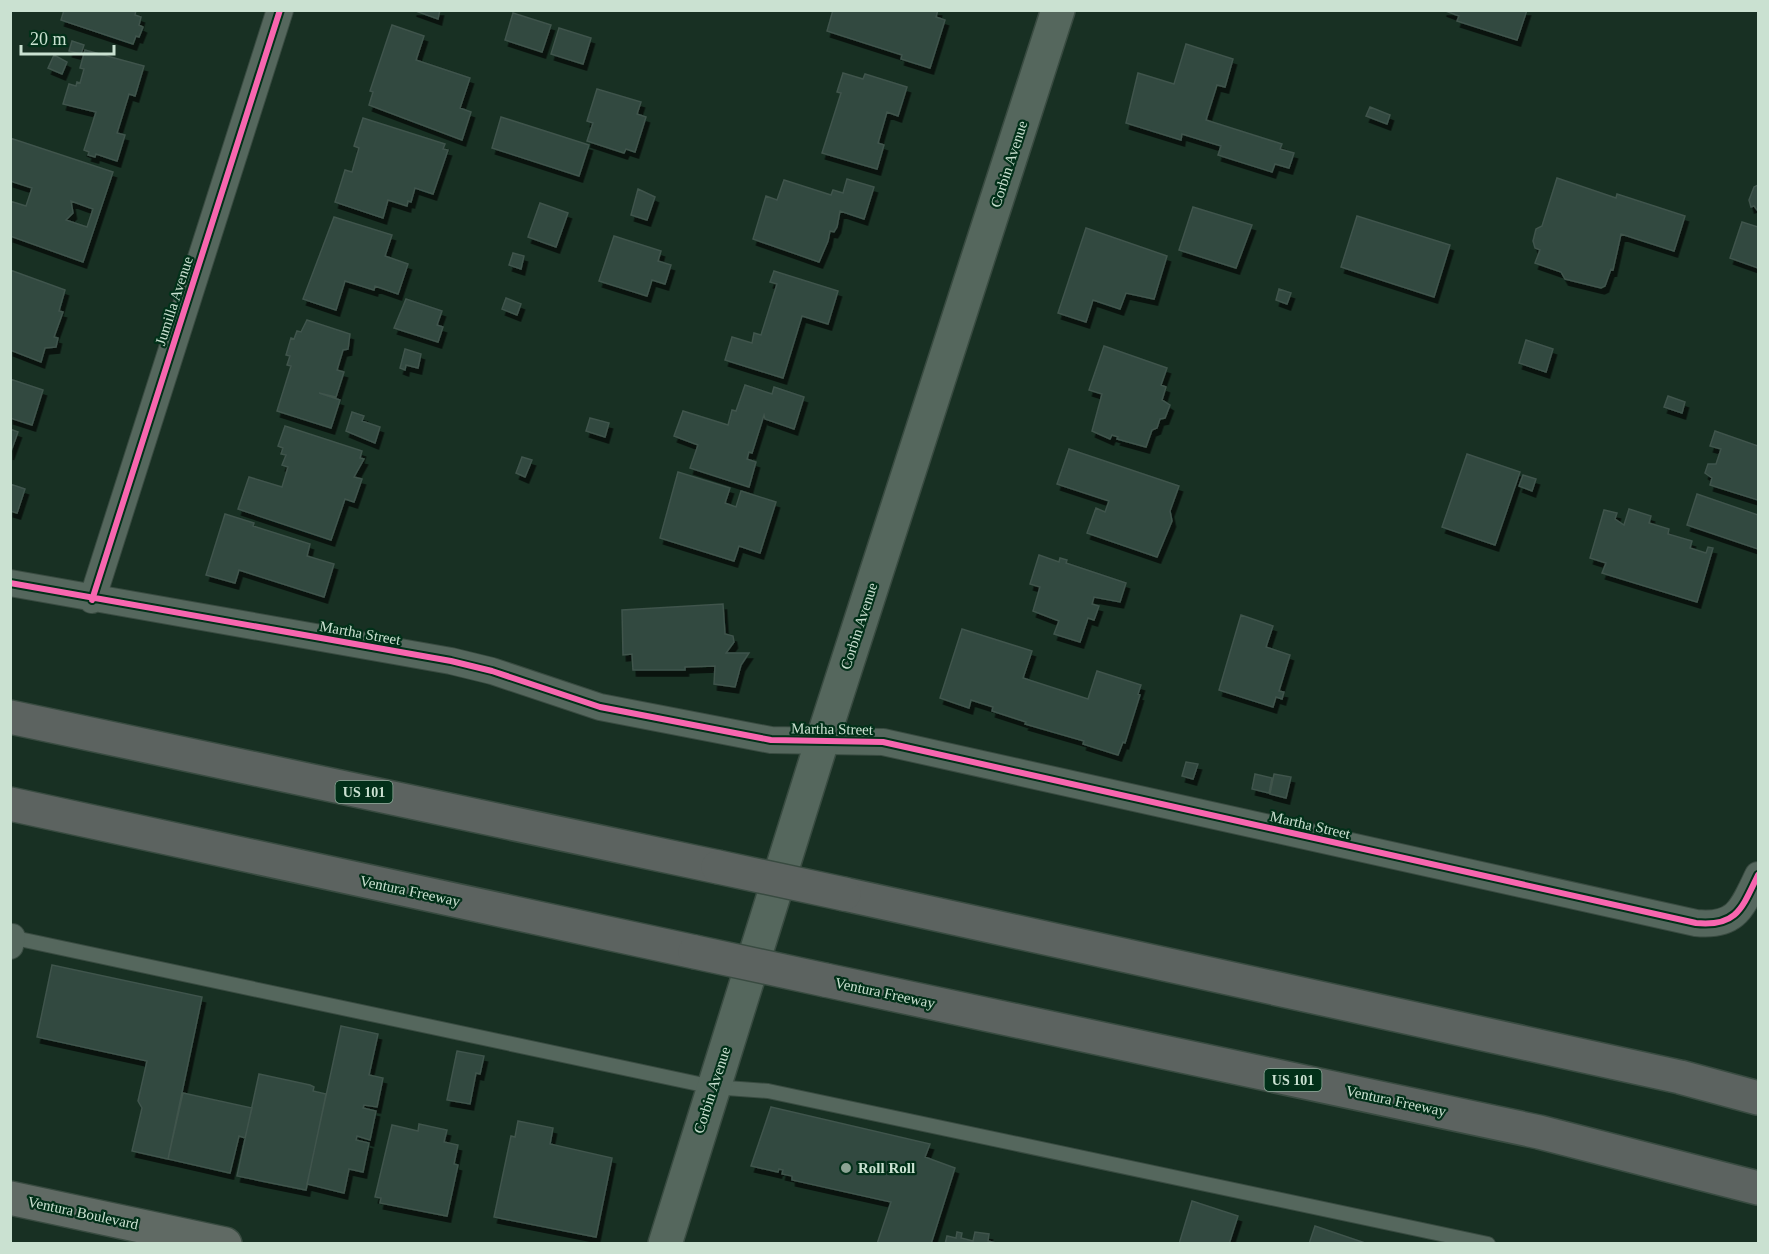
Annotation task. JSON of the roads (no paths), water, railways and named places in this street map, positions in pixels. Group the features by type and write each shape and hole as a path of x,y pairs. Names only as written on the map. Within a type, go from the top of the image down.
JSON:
{"highway":[{"name":"US 101","path":"10,717 844,894 1680,1077 1758,1098"},
{"name":"Ventura Freeway","path":"10,804 1539,1132 1758,1188"}],"main road":[{"name":"Corbin Avenue","path":"665,1244 822,741 1059,10"},
{"name":"Ventura Boulevard","path":"10,1198 225,1244"}],"street":[{"name":"Jumilla Avenue","path":"92,600 280,10"},
{"name":"Martha Street","path":"10,583 92,600 451,661 492,671 600,706 771,740 883,742 1695,923 1723,923 1742,909 1758,875"}],"lane":[{"path":"11,940 713,1087 768,1091 1488,1244"}],"place":[{"name":"Roll Roll","path":"846,1168"}]}
